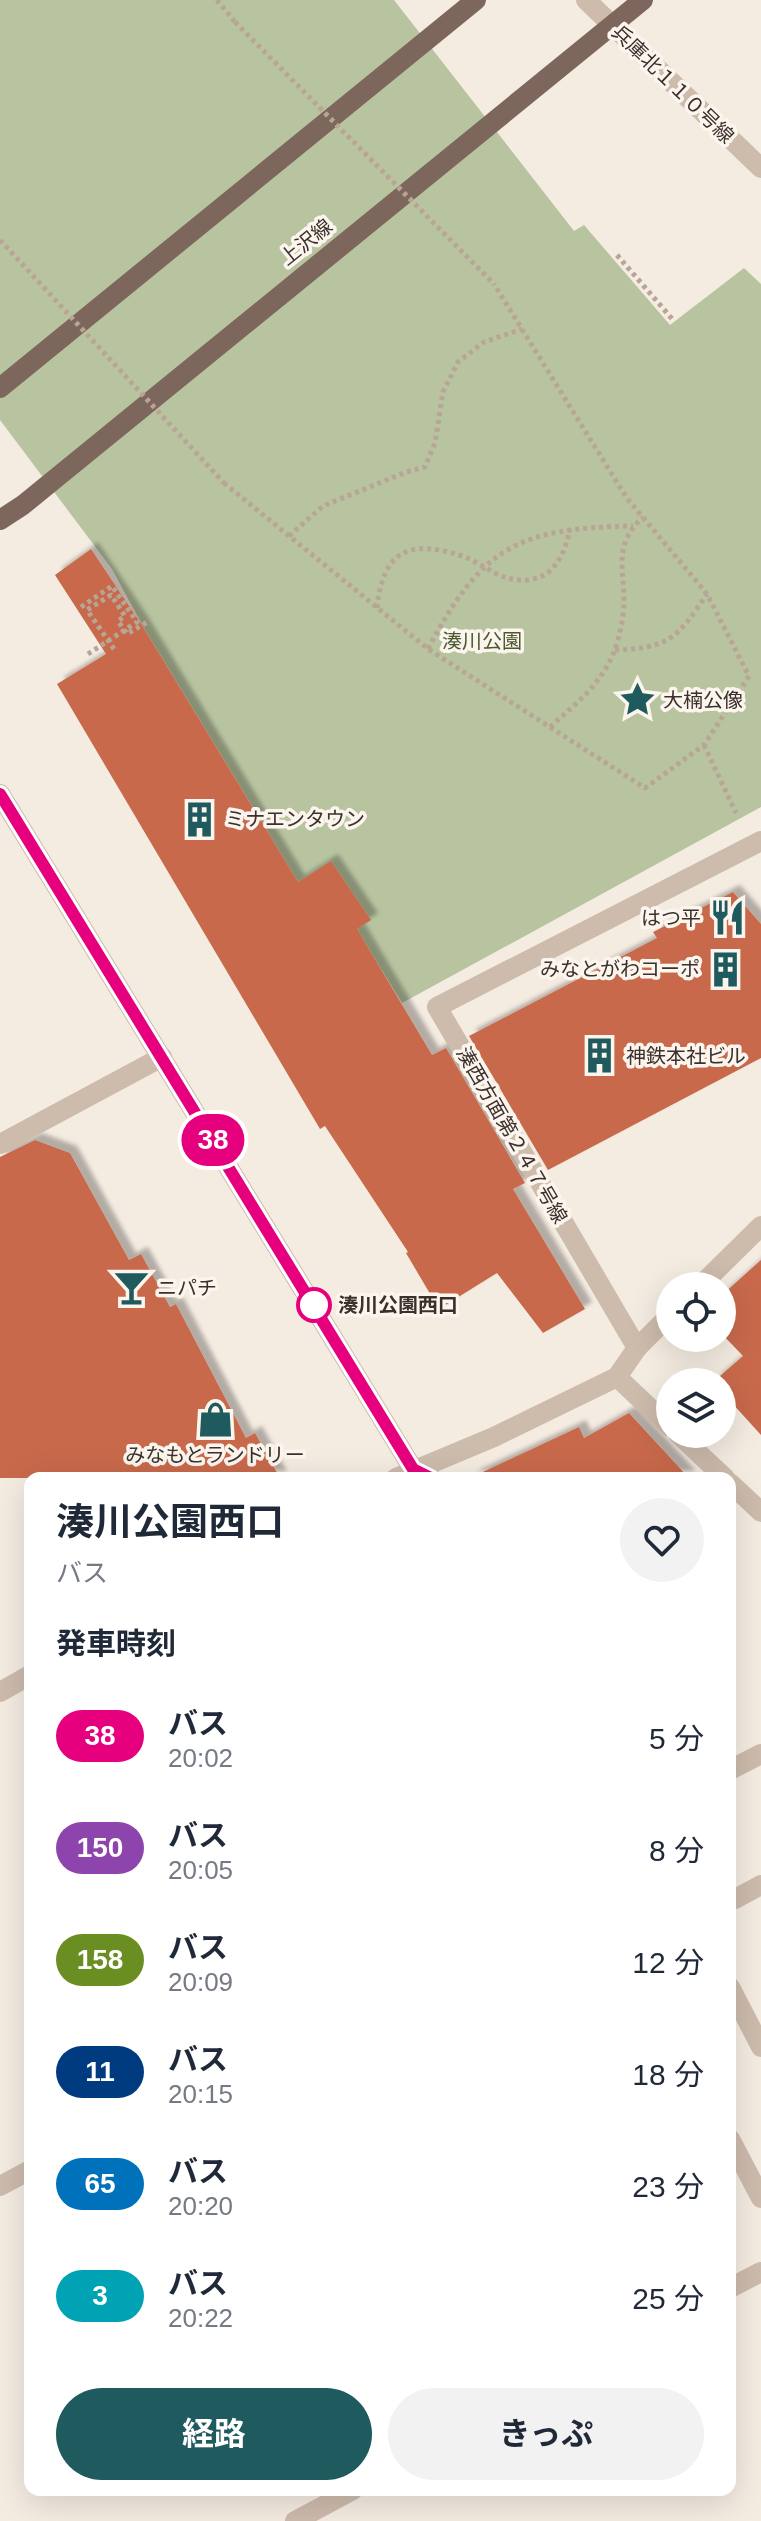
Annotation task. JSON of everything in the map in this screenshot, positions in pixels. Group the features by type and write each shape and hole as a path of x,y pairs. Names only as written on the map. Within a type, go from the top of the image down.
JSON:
{"main road":[{"path":"0,388 476,0"},
{"name":"上沢線","path":"0,520 35,495 643,0"}],"street":[{"name":"兵庫北１１０号線","path":"586,0 761,168"},
{"path":"0,794 411,1472"},
{"name":"湊西方面第２４７号線","path":"637,1348 437,1007 758,843"},
{"path":"0,1144 162,1057"},
{"path":"714,1272 761,1226"},
{"path":"421,1472 617,1377 637,1348 656,1329"},
{"path":"617,1377 656,1414"},
{"path":"693,1448 719,1472"},
{"path":"736,1489 761,1512"},
{"path":"0,1692 24,1678"},
{"path":"736,1767 761,1754"},
{"path":"736,1898 761,1885"},
{"path":"736,1999 761,2047"},
{"path":"736,2150 761,2198"},
{"path":"0,2186 24,2173"},
{"path":"736,2285 761,2272"},
{"path":"295,2521 342,2496"}],"path":[{"path":"0,240 224,483 428,649 645,788 704,745 749,676 707,594 626,497 494,284 235,22 217,0"},
{"path":"617,255 674,321"},
{"path":"289,536 323,506 425,467 435,443 443,392 458,362 484,342 522,329"},
{"path":"550,727 598,681 615,650 624,605 620,561 627,535 643,517"},
{"path":"428,649 447,613 484,566 515,544 544,533 570,529 633,526"},
{"path":"377,608 379,584 386,568 398,555 417,549 438,551 462,556 507,578 533,579 557,567 566,550 570,529"},
{"path":"81,607 112,586 137,622 88,654"},
{"path":"615,650 643,649 668,642 686,624 707,594"},
{"path":"114,649 87,610 111,595 125,616 118,621 127,634 149,621"},
{"path":"704,745 739,819"}],"green space":[{"name":"湊川公園","path":"0,0 394,0 574,231 584,225 670,325 744,268 761,284 761,807 402,1003 365,943 342,955 145,630 112,569 0,420"}],"building":[{"path":"91,549 140,622 298,882 331,861 371,920 357,929 432,1055 446,1048 525,1183 513,1189 585,1309 543,1333 497,1273 439,1309 408,1252 325,1126 320,1129 57,684 106,654 55,575"},
{"path":"733,892 761,924 761,1058 548,1170 469,1036 657,938 653,932"},
{"path":"35,1140 70,1153 129,1260 141,1254 170,1307 176,1304 246,1438 255,1433 277,1472 24,1472 24,1478 0,1478 0,1157"},
{"path":"761,1260 761,1435 736,1407 736,1368 729,1368 743,1356 736,1349 736,1282"},
{"path":"629,1413 656,1442 656,1448 661,1448 683,1472 483,1472 579,1427 584,1438"}],"bus line":[{"name":"38","path":"0,794 413,1469 419,1472"}],"place":[{"name":"大楠公像","path":"637,700"},
{"name":"ミナエンタウン","path":"199,819"},
{"name":"はつ平","path":"727,918"},
{"name":"みなとがわコーポ","path":"726,969"},
{"name":"神鉄本社ビル","path":"600,1056"},
{"name":"ニパチ","path":"131,1288"},
{"name":"湊川公園西口","path":"314,1305"},
{"name":"みなもとランドリー","path":"215,1420"}]}
